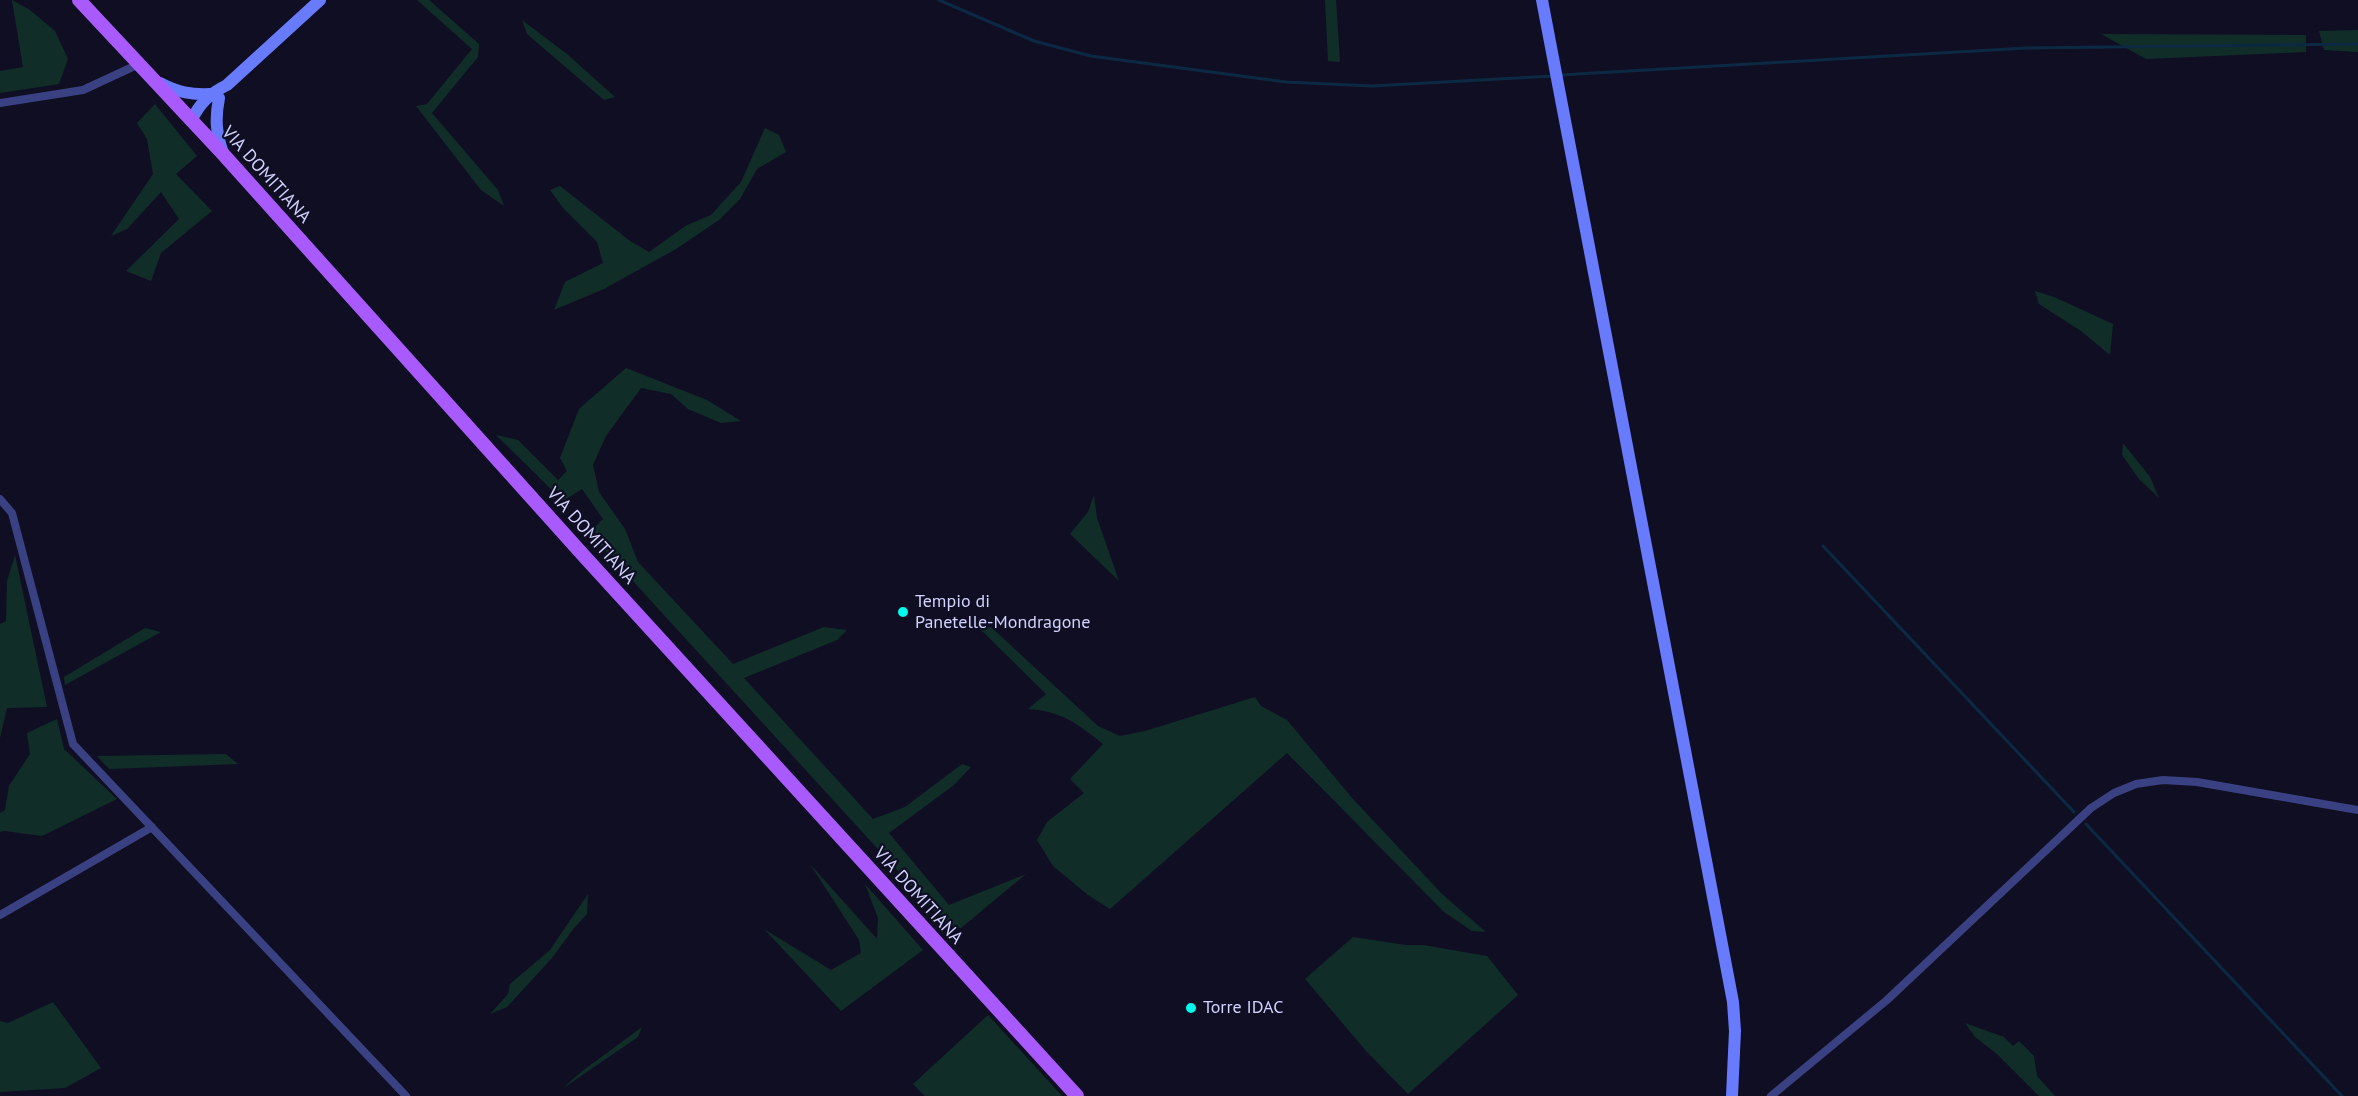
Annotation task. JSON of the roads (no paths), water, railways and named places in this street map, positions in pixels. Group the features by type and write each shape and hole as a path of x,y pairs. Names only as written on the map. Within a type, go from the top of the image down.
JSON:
{"main road":[{"name":"VIA DOMITIANA","path":"79,0 223,154 584,556 1077,1096"}],"street":[{"path":"191,121 197,107 215,96 320,0"},
{"path":"1542,0 1733,1002 1735,1031 1732,1096"},
{"path":"0,103 83,90 139,64"},
{"path":"153,80 173,90 192,95 215,96"},
{"path":"215,96 217,135 223,154"},
{"path":"0,499 12,513 73,744 406,1096"},
{"path":"1771,1096 1887,1000 2091,808 2114,793 2136,784 2163,780 2197,782 2358,810"},
{"path":"0,915 152,827"}],"waterway":[{"path":"939,0 1034,41 1091,56 1286,82 1372,86 1553,76"},
{"path":"1560,75 2026,48 2358,44"},
{"path":"1823,546 2074,812"},
{"path":"2086,824 2342,1096"}],"place":[{"name":"Tempio di Panetelle-Mondragone","path":"903,612"},
{"name":"Torre IDAC","path":"1191,1008"}]}
